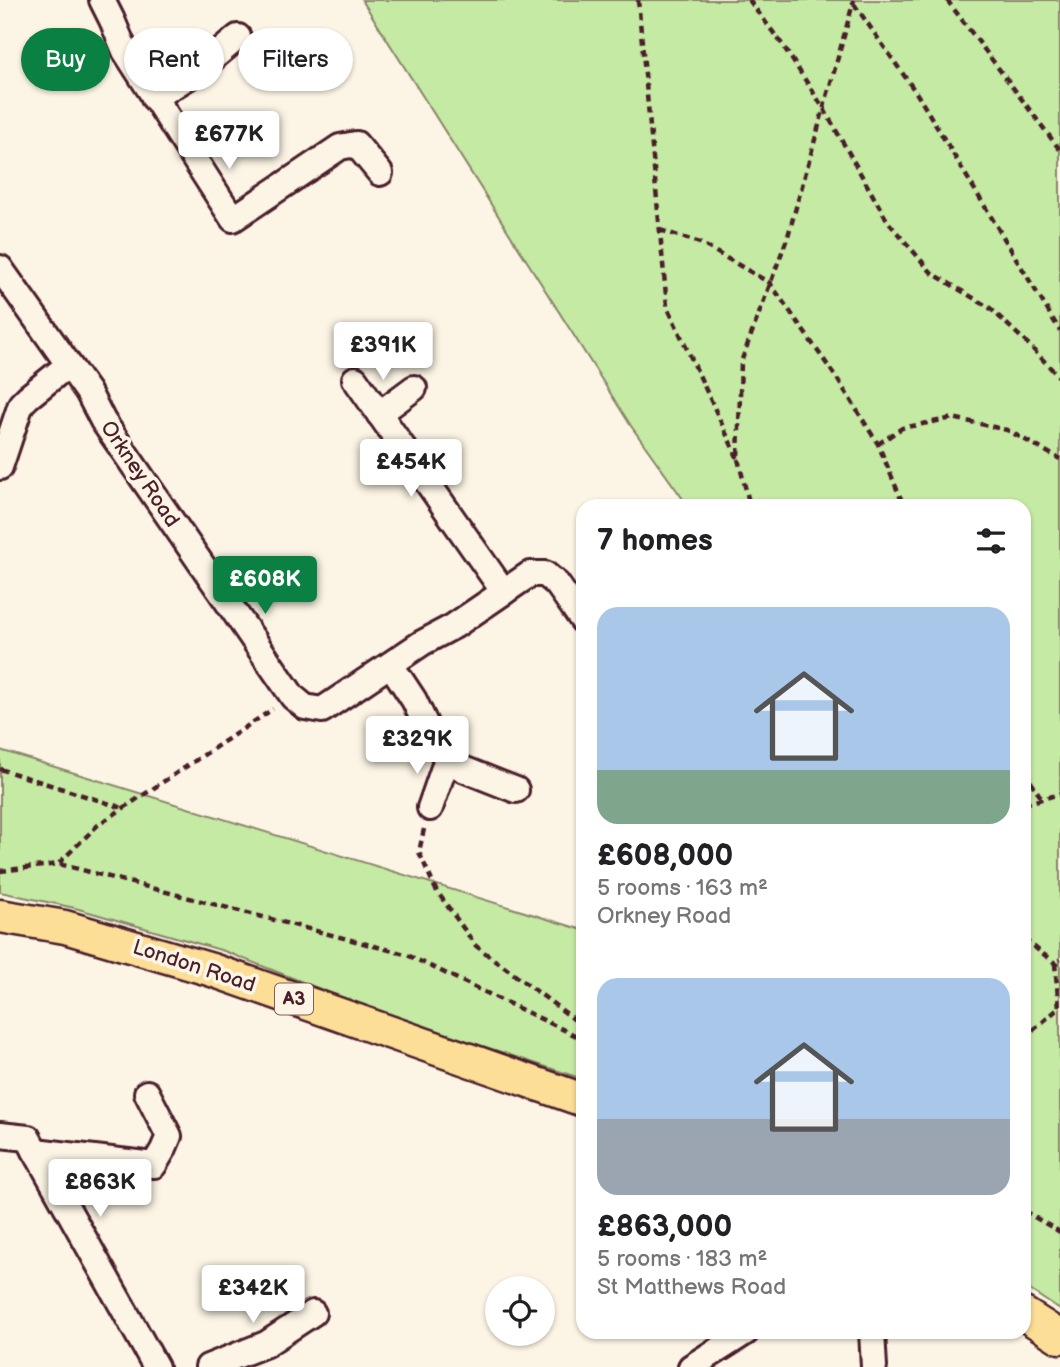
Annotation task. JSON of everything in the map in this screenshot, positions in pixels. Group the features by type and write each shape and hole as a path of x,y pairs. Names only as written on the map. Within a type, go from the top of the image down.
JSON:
{"main road":[{"name":"London Road","path":"0,916 65,927 212,970 576,1098"},
{"path":"1031,1318 1060,1337"}],"street":[{"path":"102,0 125,51 233,219 340,147 356,144 380,173"},
{"path":"154,98 196,72 238,37"},
{"name":"Orkney Road","path":"0,268 88,392 103,421 293,697"},
{"path":"0,467 6,428 21,404 68,365"},
{"path":"355,379 504,592"},
{"path":"379,414 414,388"},
{"path":"293,697 305,707 322,710 530,574 545,574 557,584 576,611"},
{"path":"391,665 447,759 463,769 516,790"},
{"path":"430,808 447,759"},
{"path":"35,1151 154,1165 169,1136 147,1093"},
{"path":"0,1135 29,1138 156,1367"},
{"path":"208,1367 266,1344 313,1313"},
{"path":"691,1367 735,1339"},
{"path":"872,1339 874,1367"}],"path":[{"path":"638,0 667,306 738,459 748,499"},
{"path":"749,0 782,44 824,109 888,222 932,273 990,308 1060,378"},
{"path":"947,0 1060,150"},
{"path":"738,459 741,362 788,236 853,1"},
{"path":"853,1 917,94 1060,331"},
{"path":"660,230 700,243 770,283 838,380 878,444 901,499"},
{"path":"878,444 902,428 953,418 1007,430 1060,459"},
{"path":"59,864 98,825 293,697"},
{"path":"0,769 123,808"},
{"path":"1031,782 1042,799"},
{"path":"1031,802 1060,794"},
{"path":"430,808 419,852 436,890 476,946 576,1021"},
{"path":"0,872 59,864 405,954 576,1037"},
{"path":"1031,945 1058,966"},
{"path":"1031,1032 1059,1009 1060,958"},
{"path":"1031,1215 1060,1232"}],"green space":[{"path":"362,0 1060,0 1060,1310 1031,1291 1031,499 683,499 631,426"},
{"path":"0,750 576,928 576,1077 376,1011 224,951 75,908 0,892"}]}
